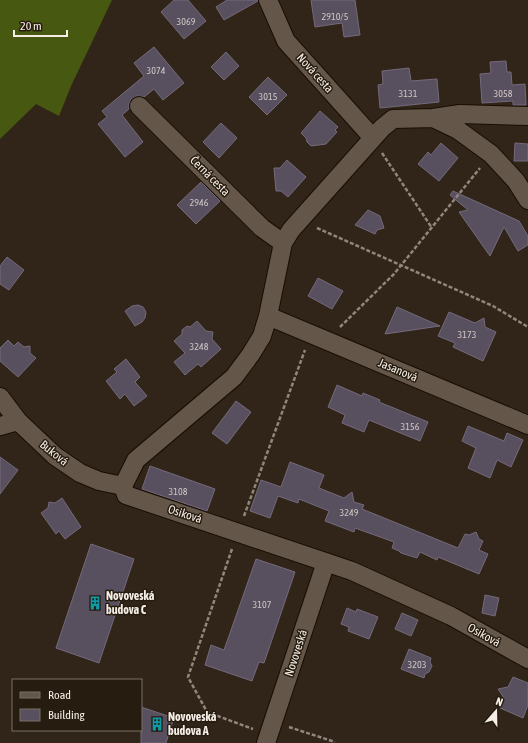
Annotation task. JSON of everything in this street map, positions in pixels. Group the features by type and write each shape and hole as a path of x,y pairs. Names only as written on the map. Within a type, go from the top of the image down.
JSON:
{"street":[{"name":"Nová cesta","path":"268,0 286,41 373,138"},
{"name":"Černá cesta","path":"139,106 262,228 283,243"},
{"path":"123,486 136,460 234,377 251,354 262,336 268,316 283,243 291,230 382,128 393,119 433,118 460,114 528,116"},
{"path":"433,118 458,130 491,154 516,181 528,200"},
{"name":"Jasanová","path":"268,316 528,425"},
{"name":"Buková","path":"0,397 18,421 55,456 80,473 99,481 123,486"},
{"path":"0,426 18,421"},
{"name":"Osiková","path":"123,486 126,494 352,571 451,616 528,659"},
{"name":"Novoveská","path":"266,743 326,562"}],"path":[{"path":"383,154 432,228"},
{"path":"326,340 402,266 491,154"},
{"path":"300,220 492,306 528,327"},
{"path":"301,731 334,742"}],"green space":[{"path":"0,0 112,0 71,86 59,116 36,104 0,139"}],"building":[{"path":"174,0 188,0 206,21 184,39 161,12"},
{"path":"227,0 258,1 224,20 216,7"},
{"path":"311,0 355,0 360,35 344,37 342,23 315,27"},
{"path":"154,47 184,83 163,100 154,89 144,97 137,96 131,99 129,109 122,115 143,142 125,157 98,124 107,117 102,111 144,76 134,63"},
{"path":"226,52 239,66 224,80 211,67"},
{"path":"506,61 507,72 511,72 512,85 525,84 526,105 513,105 513,101 482,103 480,74 491,73 490,62"},
{"path":"409,68 411,81 437,79 439,102 380,108 378,85 383,84 382,71"},
{"path":"268,77 287,95 267,115 249,97"},
{"path":"320,111 338,127 335,130 337,132 326,144 311,146 301,133"},
{"path":"221,123 237,138 219,158 203,142"},
{"path":"441,143 458,158 439,181 418,164 428,152 431,155"},
{"path":"515,143 528,144 528,161 514,161"},
{"path":"287,160 306,177 288,197 281,191 276,191 274,168 280,168"},
{"path":"201,182 220,201 196,224 177,205"},
{"path":"453,191 519,221 528,236 528,245 518,251 504,227 490,256 459,212 468,210 450,195"},
{"path":"368,210 380,216 384,228 377,230 375,234 355,225"},
{"path":"7,257 24,270 9,290 0,284 0,266"},
{"path":"318,278 343,291 332,309 308,296"},
{"path":"138,305 143,307 146,312 145,318 142,322 135,326 125,311 132,306"},
{"path":"397,307 440,326 385,334"},
{"path":"449,312 475,323 484,318 485,327 496,332 483,361 453,347 455,343 438,336"},
{"path":"197,321 206,331 213,332 212,339 221,349 201,367 198,364 185,375 174,362 185,353 174,341 182,334 182,330 187,326 190,327"},
{"path":"8,340 14,346 18,342 24,347 30,346 30,353 36,358 18,377 0,361 0,348"},
{"path":"126,359 140,377 135,382 147,396 134,406 125,394 120,399 106,381 117,372 114,369"},
{"path":"337,385 362,396 363,393 380,400 379,402 428,422 420,441 369,420 364,432 342,423 345,415 328,407"},
{"path":"236,401 251,412 227,444 212,433"},
{"path":"468,426 504,441 507,433 523,440 511,467 497,460 490,478 468,468 476,448 462,441"},
{"path":"0,457 18,470 0,494"},
{"path":"290,462 324,475 319,488 344,498 352,492 354,502 364,505 362,509 458,548 465,534 469,535 476,532 479,539 483,541 479,550 488,554 479,574 438,557 437,560 420,552 417,558 401,553 392,548 394,542 355,528 354,532 325,521 329,511 299,499 298,503 278,496 270,518 250,511 261,480 281,487"},
{"path":"150,466 215,489 207,511 142,489"},
{"path":"62,498 81,527 65,539 59,531 56,534 41,513 48,508 49,502 55,503"},
{"name":"Novoveská budova C","path":"91,544 134,559 99,663 56,648"},
{"path":"256,559 295,572 264,663 259,662 252,681 205,665 211,645 224,650"},
{"path":"485,595 499,598 495,616 482,613"},
{"path":"347,608 356,612 357,609 378,617 369,639 348,631 349,627 341,624"},
{"path":"402,613 418,620 411,636 395,629"},
{"path":"409,649 431,658 430,662 432,666 429,672 425,674 424,678 401,669"},
{"path":"513,677 528,683 528,705 523,718 500,708 504,698 498,689 508,687"},
{"name":"Novoveská budova A","path":"142,707 174,718 166,743 141,743"}],"place":[{"name":"Novoveská budova C","path":"95,603"},
{"name":"Novoveská budova A","path":"157,724"}]}
